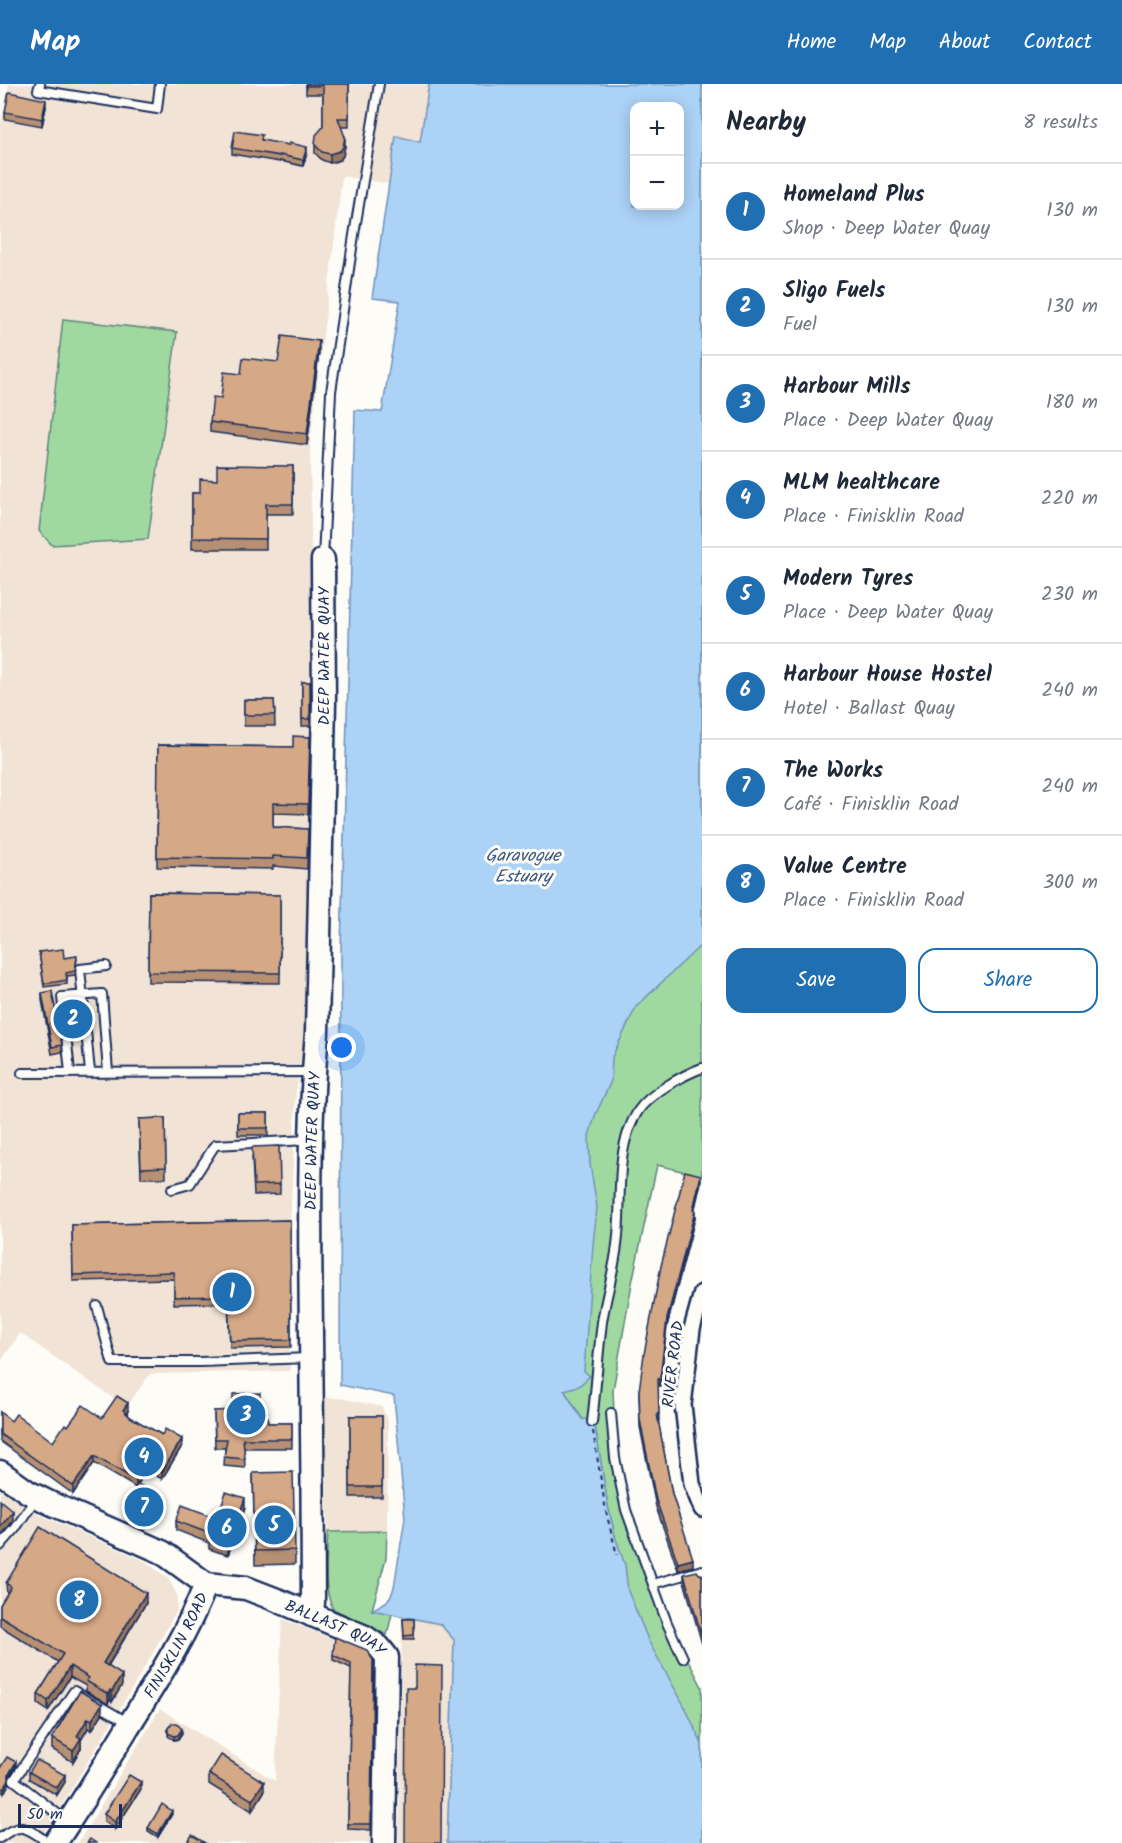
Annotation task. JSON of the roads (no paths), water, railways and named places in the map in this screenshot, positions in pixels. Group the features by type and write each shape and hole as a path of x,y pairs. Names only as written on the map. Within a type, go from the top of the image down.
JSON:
{"street":[{"name":"DEEP WATER QUAY","path":"312,1615 310,1245 324,702 323,560"},
{"name":"RIVER ROAD","path":"702,1293 692,1329 683,1405 692,1484 702,1509"},
{"name":"FINISKLIN ROAD","path":"0,1472 37,1497 162,1552 206,1584 185,1632 55,1843"},
{"name":"BALLAST QUAY","path":"206,1584 246,1588 365,1637 379,1647 387,1657 384,1843"}],"lane":[{"path":"40,84 38,90 156,109 160,84"},
{"path":"323,560 332,392 354,235 379,84"},
{"path":"90,1072 80,969 106,966"},
{"path":"70,1072 62,997 102,994 108,1072"},
{"path":"592,1422 603,1320 617,1244 624,1143 631,1123 639,1109 649,1099 684,1076 702,1068"},
{"path":"22,1073 314,1072"},
{"path":"172,1189 190,1184 215,1145 312,1140"},
{"path":"97,1306 112,1362 311,1358"},
{"path":"610,1413 620,1485 626,1510 667,1623 683,1658"},
{"path":"0,1546 37,1497"},
{"path":"653,1584 702,1570"},
{"path":"69,1822 14,1780 74,1691 130,1724"},
{"path":"0,1838 18,1827 24,1827 49,1843"}],"water":[{"name":"Garavogue Estuary","path":"429,84 702,84 702,944 636,1007 612,1057 611,1081 595,1116 589,1136 590,1164 597,1207 584,1371 590,1376 579,1386 564,1390 582,1419 594,1420 608,1506 625,1565 628,1591 649,1642 686,1709 702,1744 702,1843 447,1843 454,1640 440,1624 372,1610 386,1602 391,1596 405,1518 394,1396 340,1385 341,950 355,410 382,412 400,301 372,298 396,136 420,142"}],"place":[{"name":"Sligo Fuels","path":"73,1019"},
{"name":"Homeland Plus","path":"232,1292"},
{"name":"Harbour Mills","path":"246,1415"},
{"name":"MLM healthcare","path":"144,1457"},
{"name":"The Works","path":"144,1507"},
{"name":"Modern Tyres","path":"274,1525"},
{"name":"Harbour House Hostel","path":"227,1528"},
{"name":"Value Centre","path":"79,1600"}]}
